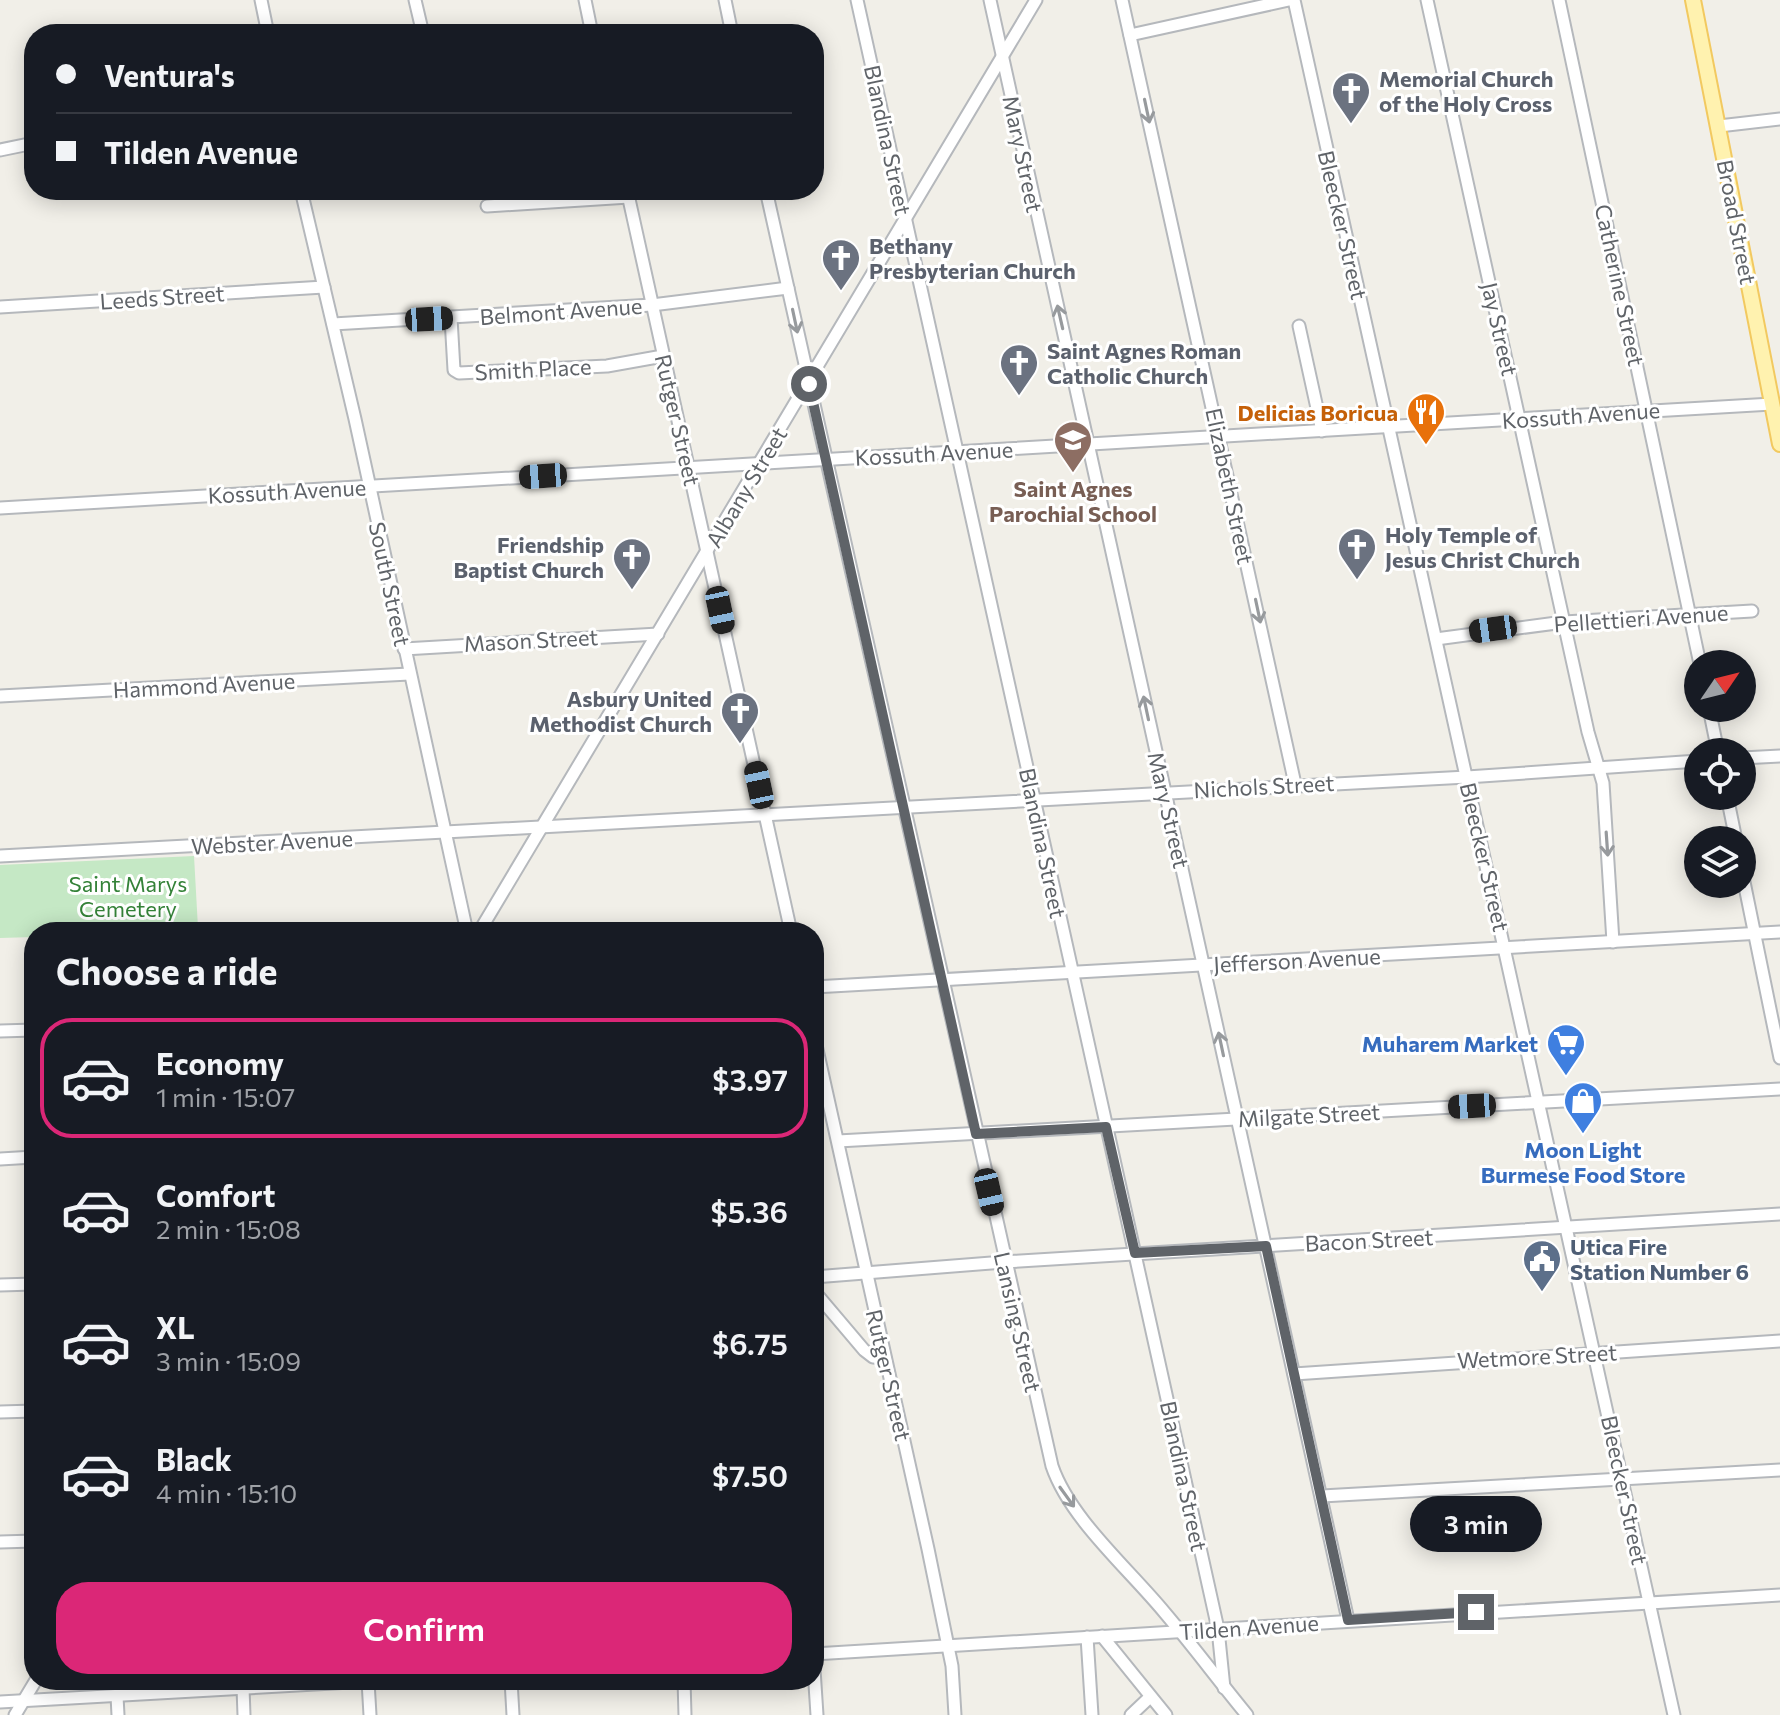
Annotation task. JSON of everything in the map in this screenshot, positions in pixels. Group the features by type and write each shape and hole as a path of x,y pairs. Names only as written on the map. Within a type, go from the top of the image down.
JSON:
{"main road":[{"name":"Broad Street","path":"1693,0 1780,444"}],"street":[{"path":"261,0 266,24"},
{"path":"415,0 421,24"},
{"path":"585,0 590,24"},
{"path":"725,0 730,24"},
{"name":"Blandina Street","path":"857,0 1218,1629 1224,1688"},
{"name":"Mary Street","path":"990,0 1348,1620"},
{"name":"Albany Street","path":"485,922 1036,0"},
{"name":"Elizabeth Street","path":"1122,0 1295,784"},
{"path":"1130,35 1291,0"},
{"name":"Bleecker Street","path":"1291,0 1389,427 1674,1715"},
{"name":"Jay Street","path":"1427,0 1588,732 1600,767 1613,942"},
{"name":"Catherine Street","path":"1559,0 1697,650"},
{"path":"1719,126 1780,119"},
{"path":"0,150 24,145"},
{"name":"South Street","path":"307,200 465,922"},
{"path":"487,206 558,200"},
{"name":"Rutger Street","path":"629,200 789,922"},
{"name":"Lansing Street","path":"768,200 1004,1262 1059,1487 1247,1715"},
{"name":"Leeds Street","path":"0,307 324,287"},
{"name":"Belmont Avenue","path":"333,324 652,305 788,288"},
{"name":"Smith Place","path":"451,318 454,370 459,373 607,366 663,356"},
{"path":"1299,326 1322,431"},
{"name":"Kossuth Avenue","path":"0,508 1772,404"},
{"name":"Pellettieri Avenue","path":"1436,639 1564,622 1752,611"},
{"name":"Mason Street","path":"404,649 658,634"},
{"name":"Hammond Avenue","path":"0,696 409,674"},
{"path":"1756,757 1780,756"},
{"name":"Nichols Street","path":"543,826 1467,777 1684,762"},
{"name":"Webster Avenue","path":"0,856 543,826"},
{"path":"1747,898 1780,1058"},
{"name":"Jefferson Avenue","path":"824,986 1780,932"},
{"path":"0,1031 24,1030"},
{"name":"Rutger Street","path":"824,1080 948,1645 955,1715"},
{"name":"Milgate Street","path":"838,1141 1780,1089"},
{"path":"0,1159 24,1158"},
{"name":"Bacon Street","path":"824,1276 1135,1253 1780,1214"},
{"path":"0,1285 24,1284"},
{"path":"824,1303 864,1350 873,1357 885,1358"},
{"name":"Wetmore Street","path":"1294,1374 1780,1341"},
{"path":"0,1412 24,1411"},
{"path":"1322,1496 1780,1470"},
{"path":"0,1542 24,1541"},
{"name":"Tilden Avenue","path":"824,1653 1780,1595"},
{"path":"1102,1636 1166,1715"},
{"path":"1087,1637 1092,1715"},
{"path":"15,1715 30,1690"},
{"path":"0,1702 212,1690"},
{"path":"243,1690 244,1715"},
{"path":"369,1690 370,1715"},
{"path":"512,1690 513,1715"},
{"path":"684,1690 685,1715"},
{"path":"815,1690 817,1715"},
{"path":"117,1696 118,1715"},
{"path":"1131,1715 1150,1697"}],"green space":[{"name":"Saint Marys Cemetery","path":"194,856 198,922 24,922 24,937 0,938 0,865"}],"place":[{"name":"Memorial Church of the Holy Cross","path":"1351,125"},
{"name":"Bethany Presbyterian Church","path":"841,292"},
{"name":"Saint Agnes Roman Catholic Church","path":"1019,397"},
{"name":"Delicias Boricua","path":"1426,446"},
{"name":"Saint Agnes Parochial School","path":"1073,474"},
{"name":"Holy Temple of Jesus Christ Church","path":"1357,581"},
{"name":"Friendship Baptist Church","path":"632,591"},
{"name":"Asbury United Methodist Church","path":"740,745"},
{"name":"Muharem Market","path":"1566,1077"},
{"name":"Moon Light Burmese Food Store","path":"1583,1135"},
{"name":"Utica Fire Station Number 6","path":"1542,1293"}],"route":[{"path":"809,384 976,1134 1106,1127 1135,1253 1266,1246 1348,1620 1476,1612"}]}
